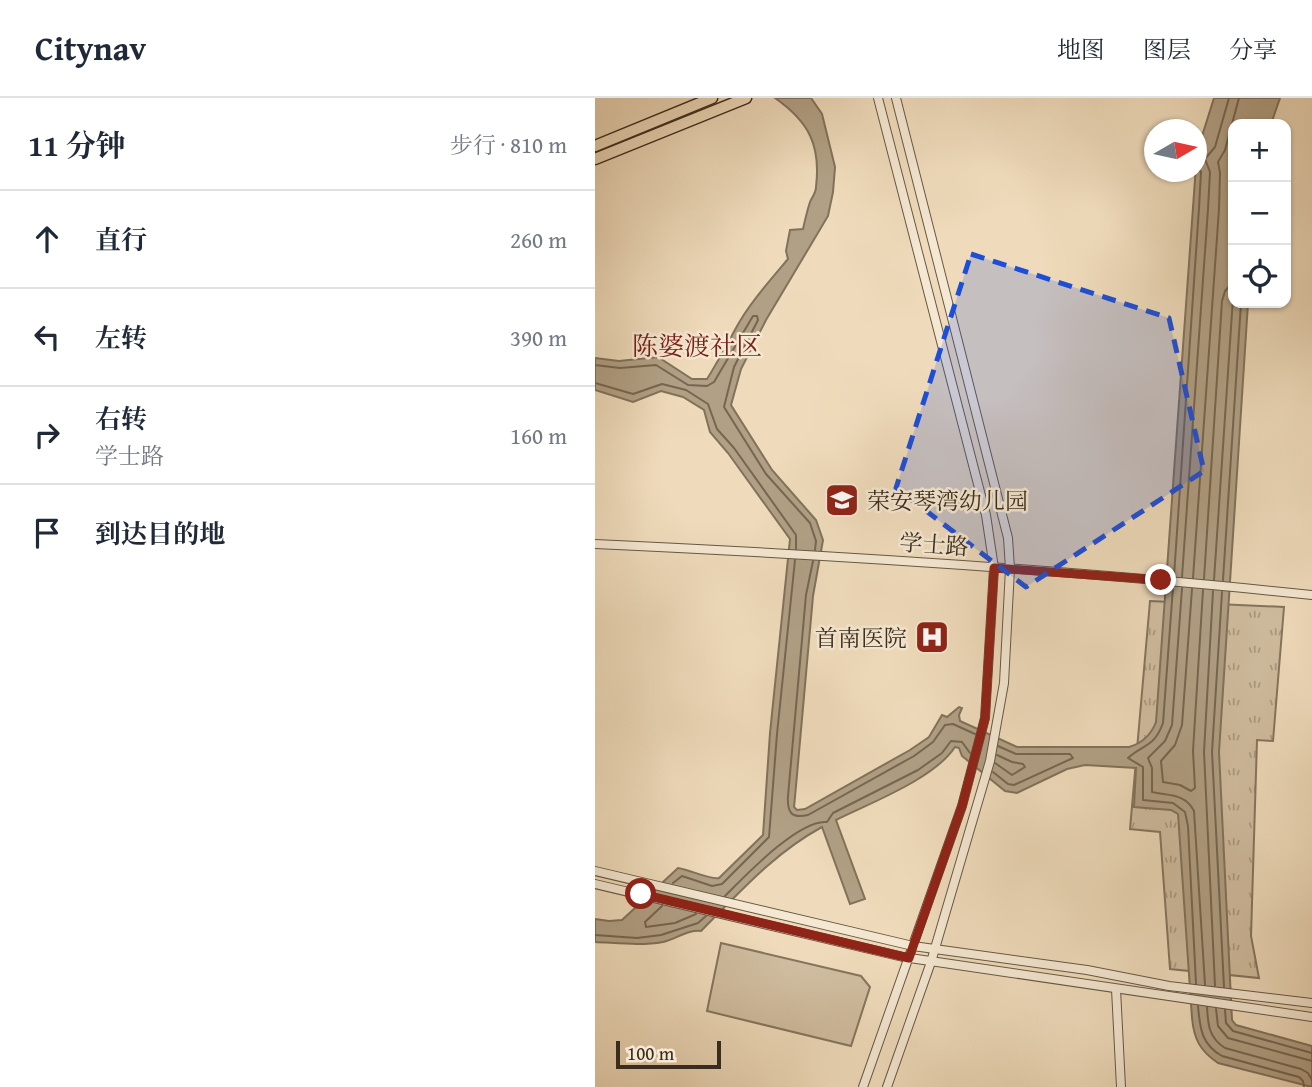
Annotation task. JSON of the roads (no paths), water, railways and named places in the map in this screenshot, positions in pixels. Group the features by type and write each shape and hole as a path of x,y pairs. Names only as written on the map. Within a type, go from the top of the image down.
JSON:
{"main road":[{"path":"595,146 712,98"},
{"path":"595,159 746,98"}],"street":[{"path":"863,1087 962,806 985,718 994,568 986,515 878,98"},
{"path":"887,1087 931,962 990,761 1004,683 1010,569 1009,538 896,98"},
{"name":"学士路","path":"595,544 847,557 1161,580 1312,595"},
{"path":"595,871 934,950 1087,970 1182,988 1312,1003"},
{"path":"595,884 909,958 1312,1017"},
{"path":"1116,989 1121,1087"}],"water":[{"path":"775,98 811,98 822,114 835,167 833,192 828,216 766,320 741,369 731,405 772,470 816,520 823,540 813,596 794,807 797,810 805,809 910,750 929,737 942,715 947,717 959,707 962,708 960,721 1017,747 1129,747 1142,741 1152,731 1156,722 1195,182 1207,182 1207,120 1214,98 1280,98 1273,119 1228,119 1228,308 1248,308 1219,752 1232,1020 1236,1025 1312,1046 1312,1087 1218,1063 1199,1044 1192,1018 1178,814 1171,810 1134,807 1136,768 1085,765 1067,769 1017,793 1005,791 962,756 959,748 955,747 945,759 917,780 836,820 865,899 850,904 822,827 773,861 701,931 692,931 668,941 655,943 595,942 595,919 622,920 678,868 719,878 763,835 770,733 790,539 710,432 704,410 683,397 661,391 633,402 595,390 595,358 619,361 658,357 692,379 707,379 745,313 788,259 786,251 790,230 803,229 815,191 817,172 814,147 804,126"}],"place":[{"name":"荣安琴湾幼儿园","path":"842,500"},
{"name":"首南医院","path":"932,637"}],"district":[{"name":"陈婆渡社区","path":"697,345"}]}
